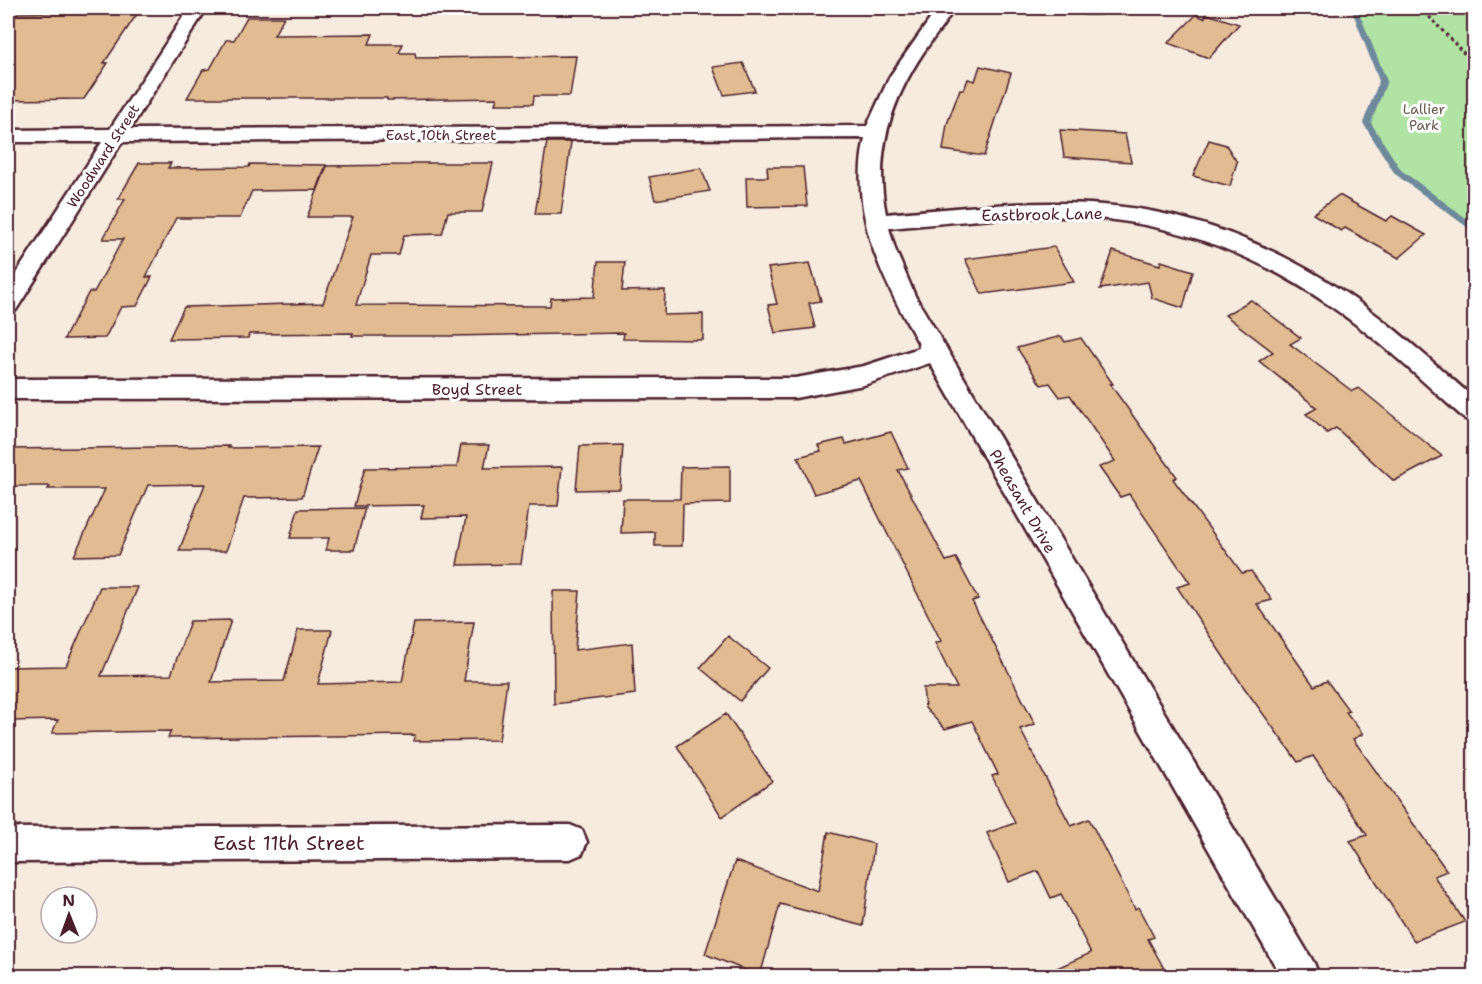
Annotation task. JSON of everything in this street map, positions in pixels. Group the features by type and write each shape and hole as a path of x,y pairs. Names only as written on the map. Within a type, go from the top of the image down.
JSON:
{"street":[{"name":"Woodward Street","path":"8,304 198,8"},
{"name":"Pheasant Drive","path":"946,8 895,85 886,101 875,132 870,178 875,222 897,284 1301,976"},
{"path":"1085,8 1099,8"},
{"name":"East 10th Street","path":"8,136 875,132"},
{"name":"Eastbrook Lane","path":"875,222 1070,210 1138,216 1192,229 1261,255 1317,286 1362,317 1474,412"},
{"name":"Boyd Street","path":"8,389 795,388 844,381 900,365 931,353 930,342"},
{"name":"East 11th Street","path":"8,845 570,842"}],"path":[{"path":"1421,8 1474,64"}],"green space":[{"name":"Lallier Park","path":"1354,8 1474,8 1474,228 1398,172 1367,123 1383,81"}],"building":[{"path":"139,11 104,63 108,63 84,99 8,100 8,26 18,13"},
{"path":"1207,14 1239,24 1209,58 1168,43 1196,15 1204,18"},
{"path":"247,17 284,17 274,35 373,34 369,44 403,44 399,53 415,53 416,58 576,56 570,96 534,96 533,104 495,104 497,98 387,100 387,98 187,98 203,70 210,69 226,40 234,40"},
{"path":"743,63 755,91 724,95 713,67"},
{"path":"980,66 1011,73 984,156 943,150 947,124 960,89 964,90 968,79 975,81"},
{"path":"1060,130 1125,134 1131,162 1064,157"},
{"path":"1209,140 1226,145 1237,162 1230,186 1193,176"},
{"path":"547,142 571,142 561,214 535,214"},
{"path":"139,163 171,163 168,168 249,167 250,164 326,165 317,190 252,191 240,218 176,218 146,277 152,277 137,306 121,307 105,338 64,339 89,292 94,292 123,239 103,239 125,199 118,199"},
{"path":"412,163 493,163 482,212 448,212 442,234 404,235 399,255 371,255 356,305 550,306 551,298 594,297 598,262 625,262 622,291 665,290 664,315 703,314 703,340 623,339 624,333 450,336 352,336 353,333 249,334 248,338 169,339 184,307 323,303 353,217 307,217 327,166 411,165"},
{"path":"767,167 803,167 807,206 747,207 746,177 768,177"},
{"path":"701,168 710,191 655,200 649,177"},
{"path":"1339,195 1386,221 1392,216 1426,235 1399,258 1345,228 1341,231 1313,214"},
{"path":"1054,247 1074,282 982,294 965,259"},
{"path":"1113,251 1160,265 1161,261 1193,271 1183,308 1152,298 1148,282 1100,289"},
{"path":"810,263 821,301 809,303 815,328 775,333 768,305 777,304 768,268"},
{"path":"1251,300 1301,338 1290,344 1352,391 1359,388 1442,456 1394,481 1336,428 1327,433 1306,414 1317,408 1259,361 1273,352 1225,315"},
{"path":"1061,336 1065,342 1081,338 1113,384 1110,384 1177,477 1173,479 1242,573 1251,571 1272,600 1257,604 1314,686 1327,681 1349,711 1346,712 1363,734 1353,739 1447,871 1434,876 1465,922 1414,941 1350,841 1367,835 1313,756 1298,762 1243,686 1177,587 1190,583 1129,494 1120,497 1099,467 1115,461 1070,395 1060,397 1050,383 1041,385 1017,348"},
{"path":"891,432 908,468 898,470 946,561 956,558 978,599 972,601 1035,724 1020,729 1071,826 1089,819 1135,909 1138,907 1154,937 1148,939 1168,976 1039,976 1091,953 1061,894 1051,898 1038,871 1009,882 987,833 1015,823 992,776 998,774 972,721 945,729 925,708 923,688 957,688 935,643 941,641 861,481 814,494 798,457 821,451 818,445 844,439 846,444"},
{"path":"461,445 489,445 484,468 562,467 558,506 529,506 521,564 457,565 466,517 421,518 424,505 354,506 365,468 457,467"},
{"path":"623,445 620,489 576,490 580,446"},
{"path":"229,446 228,448 318,447 302,497 244,498 226,551 179,551 205,484 148,485 118,555 74,556 105,489 8,486 8,449"},
{"path":"730,466 730,503 683,504 682,546 655,546 655,532 621,533 623,499 680,499 681,467"},
{"path":"365,508 354,550 326,550 329,538 290,538 298,509"},
{"path":"100,587 138,587 101,676 171,675 190,621 231,620 211,682 284,681 298,630 332,630 318,684 402,682 414,623 474,622 464,681 507,681 499,740 414,741 415,735 168,738 171,731 52,733 58,720 8,721 8,667 66,666"},
{"path":"553,591 580,591 575,650 632,643 635,694 554,704"},
{"path":"728,636 768,668 740,701 700,668"},
{"path":"726,714 772,781 722,817 677,746"},
{"path":"828,832 874,844 863,926 780,904 760,976 705,954 735,861 818,891"}],"waterway":[{"path":"1354,8 1383,81 1367,123 1398,172 1474,228"}]}
